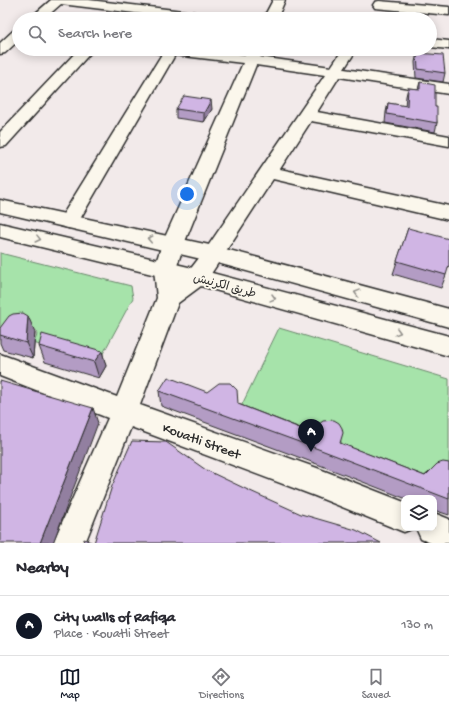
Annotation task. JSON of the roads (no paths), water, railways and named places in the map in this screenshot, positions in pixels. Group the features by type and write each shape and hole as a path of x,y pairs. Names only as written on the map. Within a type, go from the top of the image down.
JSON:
{"street":[{"path":"44,12 59,0 130,4 167,12"},
{"path":"273,12 279,0"},
{"path":"123,12 130,4"},
{"path":"198,12 203,5"},
{"path":"378,7 449,11"},
{"path":"0,29 12,32"},
{"path":"0,50 12,39"},
{"path":"437,44 449,45"},
{"path":"0,142 80,56"},
{"path":"69,221 164,56"},
{"path":"69,543 124,412 168,298 165,270 173,244 254,56"},
{"path":"258,56 334,73 449,89"},
{"path":"168,298 196,277 214,254 345,56"},
{"path":"306,115 449,141"},
{"path":"268,172 449,213"},
{"path":"0,206 214,254 449,318"},
{"name":"طريق الكرنيش","path":"0,230 196,277 449,346"},
{"name":"Kouatli Street","path":"0,365 317,482 401,516"},
{"path":"437,530 449,535"}],"place":[{"name":"City walls of Rafiqa","path":"311,452"}]}
